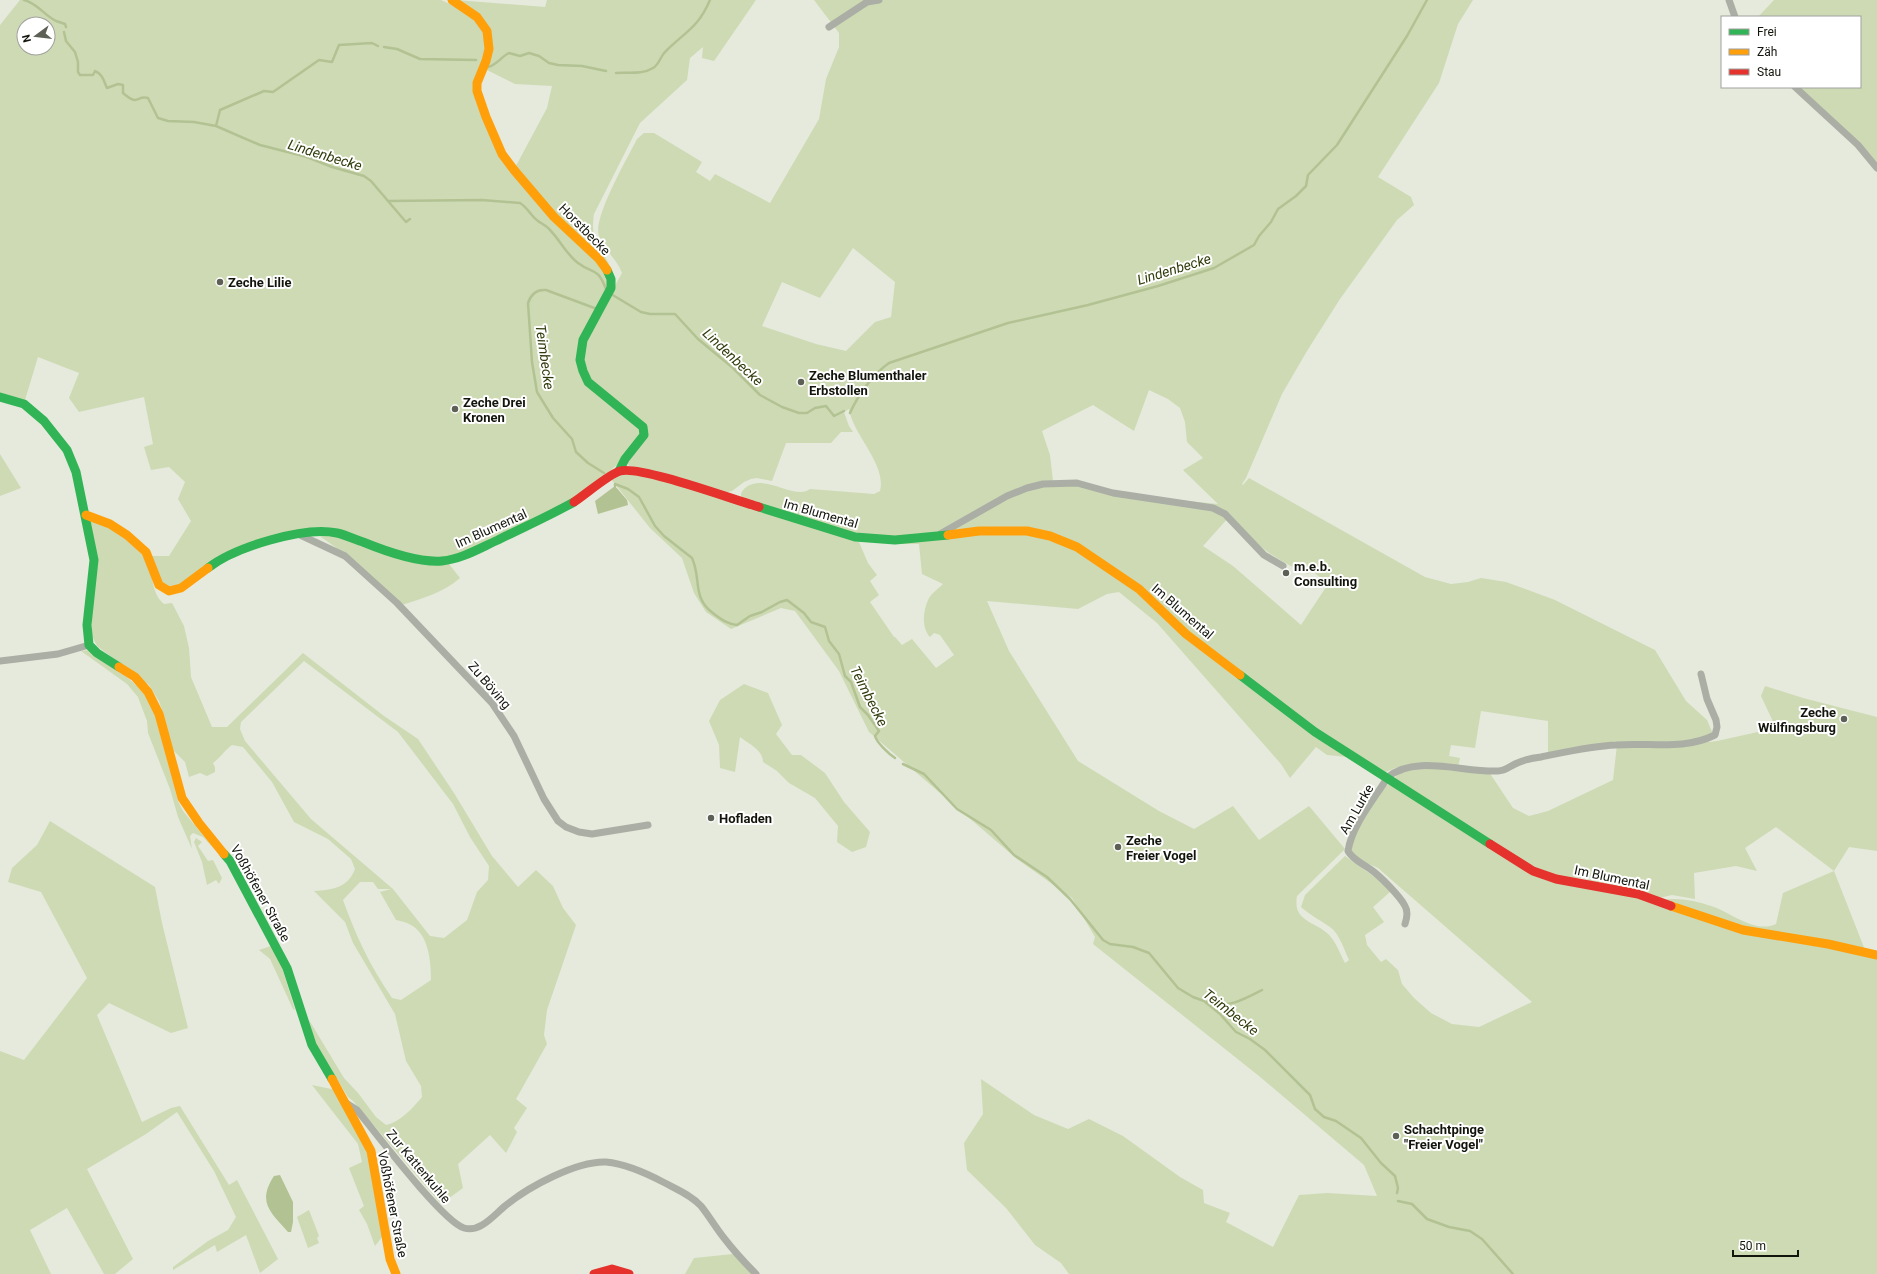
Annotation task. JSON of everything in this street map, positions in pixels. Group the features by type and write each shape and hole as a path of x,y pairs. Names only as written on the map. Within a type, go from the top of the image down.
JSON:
{"street":[{"name":"Horstbecke","path":"452,0 474,12 489,34 489,47 486,61 476,87 479,102 506,162 564,228 598,257 606,268 611,280 611,287 581,344 579,360 582,373 588,382 643,427 644,435 624,459 619,471"},
{"path":"829,27 867,2 879,0"},
{"path":"1729,0 1735,16"},
{"path":"1796,88 1858,146 1877,168"},
{"path":"0,397 24,404 44,421 66,450 75,471 86,515 94,560 87,625 89,644 58,654 0,661"},
{"name":"Im Blumental","path":"86,515 110,524 127,535 146,552 159,585 169,591 181,588 202,570 234,554 284,536 319,531 338,533 383,550 426,561 442,561 463,556 552,514 578,499 619,471 630,470 651,474 855,537 895,540 979,531 1027,530 1050,536 1077,547 1139,589 1186,634 1280,706 1345,752 1388,777 1487,843 1533,871 1556,879 1638,894 1721,924 1743,930 1828,944 1877,955"},
{"name":"Im Blumental","path":"938,535 1007,496 1027,488 1043,484 1077,483 1113,493 1213,508 1225,514 1264,555 1283,566"},
{"name":"Zu Böving","path":"298,534 345,556 397,603 492,703 514,736 544,799 558,821 566,827 579,832 592,834 648,825"},
{"name":"Voßhöfener Straße","path":"89,644 97,653 135,677 143,684 154,702 159,714 182,798 199,823 222,848 288,968 312,1045 346,1103 371,1151 390,1259 396,1274"},
{"path":"1388,777 1400,769 1418,766 1499,771 1526,760 1617,744 1669,746 1700,742 1715,735 1718,727 1707,699 1701,674"},
{"name":"Am Lurke","path":"1388,777 1360,821 1349,843 1348,851 1352,857 1371,869 1404,905 1407,913 1405,924"},
{"name":"Zur Kattenkuhle","path":"346,1103 358,1110 450,1220 458,1226 471,1229 480,1227 517,1196 549,1178 592,1163 611,1163 648,1175 688,1195 700,1206 725,1239 756,1274"},
{"path":"594,1274 605,1268 612,1268 629,1274"}],"shaded area":[{"path":"20,0 441,0 471,15 483,28 487,48 474,91 501,159 510,171 514,169 517,164 547,108 552,86 515,84 485,69 490,46 490,36 487,28 476,13 456,0 545,7 547,0 756,0 714,61 702,58 703,47 690,58 687,80 640,123 594,214 593,225 595,241 606,258 613,274 607,273 609,279 608,287 601,304 583,335 586,338 622,273 599,236 598,228 601,216 626,159 637,139 644,133 654,133 702,162 696,172 710,181 715,174 770,203 819,119 826,79 839,47 839,33 814,0 1473,0 1458,24 1439,83 1378,177 1411,197 1414,205 1397,220 1340,299 1307,351 1282,394 1246,478 1242,484 1243,485 1249,478 1425,577 1451,584 1468,582 1481,578 1506,582 1555,600 1655,650 1686,701 1707,720 1713,734 1694,740 1669,744 1616,743 1548,755 1548,721 1481,711 1475,748 1451,745 1449,756 1460,758 1458,767 1417,765 1395,768 1386,772 1349,751 1347,757 1327,755 1316,747 1290,778 1281,764 1157,623 1119,592 1107,594 1078,609 987,601 1009,651 1078,761 1159,811 1194,829 1233,806 1259,840 1309,806 1345,849 1297,896 1296,905 1298,912 1302,917 1325,931 1330,936 1337,946 1345,963 1349,960 1341,942 1333,930 1301,907 1305,895 1345,856 1383,883 1390,892 1373,907 1384,922 1365,935 1367,945 1381,962 1386,959 1398,970 1402,984 1414,998 1431,1013 1452,1024 1479,1027 1532,1002 1378,868 1360,860 1352,852 1354,838 1358,829 1385,787 1389,784 1433,810 1508,859 1545,880 1635,894 1720,926 1749,934 1827,946 1877,958 1877,1274 1069,1274 1061,1263 1035,1245 1006,1208 967,1170 964,1143 983,1114 981,1079 1034,1115 1068,1129 1089,1119 1123,1136 1180,1177 1203,1190 1204,1203 1230,1213 1226,1222 1273,1247 1299,1195 1327,1193 1377,1196 1364,1165 1259,1076 1093,944 1095,937 1072,898 1017,859 869,732 839,671 795,611 781,608 731,629 706,612 694,593 682,558 650,528 611,479 620,475 628,474 646,475 859,542 868,563 877,575 870,581 879,595 870,602 894,637 902,645 912,639 936,668 954,655 940,635 934,633 930,637 924,623 925,608 929,598 943,584 922,574 919,544 896,544 932,537 918,533 899,537 855,534 836,530 798,518 741,498 741,494 745,488 752,484 759,483 801,492 810,489 874,494 880,491 881,481 879,471 852,419 849,409 844,412 853,432 841,432 831,443 786,443 772,481 757,478 751,479 744,482 732,491 724,493 670,476 629,466 627,462 628,458 647,434 646,426 590,381 585,373 582,360 582,345 579,344 578,364 580,372 589,386 639,425 641,433 630,450 598,481 559,507 481,546 454,556 447,557 449,564 460,578 447,588 402,605 345,554 310,529 247,544 212,561 182,584 172,587 167,586 160,579 151,556 169,556 191,521 178,499 185,482 169,467 151,470 144,447 153,444 144,397 79,412 69,398 79,373 38,357 25,400 0,393 0,25","holes":["853,248 895,282 891,317 875,322 846,351 816,344 762,326 782,282 820,298","1149,390 1168,399 1180,408 1185,422 1187,442 1203,458 1183,470 1218,504 1139,496 1076,480 1053,481 1050,455 1042,431 1093,405 1134,431","1229,517 1256,543 1275,557 1308,574 1311,570 1328,584 1301,625 1233,566 1203,546"]},
{"path":"1774,0 1877,0 1877,165 1798,88 1861,88 1861,16 1759,16"},
{"path":"0,454 21,488 0,496"},
{"path":"615,486 627,500 628,505 598,514 595,501"},
{"path":"91,519 109,525 144,556 149,564 154,588 159,599 164,604 172,603 184,626 189,648 191,677 212,727 227,727 303,653 384,716 418,739 454,793 492,856 518,887 536,870 553,886 563,908 576,925 547,1010 544,1035 547,1044 516,1099 527,1108 514,1128 517,1132 506,1153 490,1135 458,1164 463,1188 441,1204 348,1097 315,1043 309,1020 344,1078 358,1093 376,1117 386,1125 401,1118 422,1097 421,1086 406,1061 395,1014 353,943 345,922 314,891 333,889 344,884 355,869 351,859 328,839 294,822 272,782 243,747 232,745 229,747 213,763 215,772 207,776 200,773 189,777 185,762 171,748 159,701 149,685 97,646 92,636","holes":["304,661 398,732 453,804 470,837 489,866 488,880 477,892 467,920 444,938 430,936 393,889 311,819 245,741 240,729 241,722","360,882 373,882 378,889 391,889 380,892 396,920 409,924 417,929 422,935 428,950 431,980 401,1000 392,998 370,962 358,938 343,900"]},
{"path":"90,650 133,682 153,707 178,801 183,811 216,851 203,837 193,833 190,836 192,849 178,817 170,789 148,733 147,721 138,697 127,684 81,651"},
{"path":"744,684 768,693 782,725 776,734 792,755 801,755 825,773 844,802 870,832 866,847 852,852 837,842 838,826 815,798 789,783 777,771 763,762 761,754 740,737 735,772 720,768 719,745 709,721 720,700"},
{"path":"1765,686 1803,698 1877,717 1877,851 1849,847 1834,871 1776,827 1745,848 1757,871 1736,866 1694,873 1695,899 1672,895 1659,898 1578,880 1598,879 1595,877 1565,879 1538,871 1395,779 1396,774 1417,767 1489,772 1513,808 1529,816 1548,811 1613,780 1617,745 1669,747 1717,741 1776,728 1761,696"},
{"path":"50,821 155,887 162,923 188,1028 171,1033 109,1003 97,1015 142,1122 171,1108 180,1106 229,1185 237,1180 278,1259 260,1273 246,1235 217,1252 215,1245 173,1270 173,1267 208,1241 228,1230 236,1217 214,1171 177,1112 146,1134 87,1169 133,1259 115,1274 104,1274 67,1208 30,1230 51,1274 0,1274 0,1051 24,1060 87,978 41,892 8,882 12,868 37,845"},
{"path":"196,838 202,842 198,846 208,861 213,860 222,878 219,884 216,880 207,885 202,862 194,842"},
{"path":"1834,871 1865,950 1747,929 1662,900 1680,899 1700,903 1719,909 1751,924 1768,926 1776,924 1783,893"},
{"path":"271,946 280,961 295,1010 293,1009 270,959 259,950"},
{"path":"312,1085 336,1090 369,1153 382,1237 375,1246 367,1224 359,1210 364,1206 349,1168 362,1162 358,1144"},
{"path":"280,1175 293,1202 293,1222 291,1232 288,1232 271,1212 266,1200 266,1193 274,1176"},
{"path":"309,1210 319,1236 317,1238 319,1243 308,1248 297,1217"},
{"path":"733,1254 753,1274 685,1274 694,1258"}],"waterway":[{"name":"Lindenbecke","path":"24,0 33,4 56,21 65,24 66,27"},
{"path":"616,73 644,72 655,66 664,53 696,23 710,0"},
{"name":"Lindenbecke","path":"850,413 866,385 889,363 1008,323 1088,305 1158,286 1214,268 1254,245 1259,236 1271,222 1278,209 1296,196 1306,186 1308,175 1337,145 1407,36 1427,0"},
{"name":"Lindenbecke","path":"64,32 66,41 75,52 78,62 78,72 80,75 93,75 95,71 98,72 102,76 107,88 118,84 123,85 123,93 128,97 135,100 144,97 148,98 158,118 168,121 194,122 216,126 260,145 307,157 332,167 364,176 371,181 388,201 482,200 520,203 536,219 549,229 578,263 595,272 600,277 606,289"},
{"path":"216,126 220,110 264,91 273,92 319,60 332,62 339,45 372,43 378,46"},
{"path":"384,47 397,49 420,59 476,60"},
{"path":"488,67 494,65 509,53 520,56 529,53 539,56 549,63 582,66 606,71"},
{"path":"388,201 406,222 410,219"},
{"name":"Teimbecke","path":"597,309 546,290 539,290 534,293 528,303 532,362 537,392 553,418 572,439 576,452 588,463 604,473"},
{"name":"Lindenbecke","path":"611,294 641,312 650,314 675,314 698,339 733,368 760,395 782,407 799,413 807,413 815,408 826,406 834,416 844,411"},
{"name":"Teimbecke","path":"615,486 615,484 628,489 639,497 655,526 664,536 692,558 702,601 714,614 728,623 737,625 750,616 787,600 804,613 811,622 825,627 829,641 839,654 845,676 851,682 860,707 868,715 879,731 875,736 876,739 895,758"},
{"name":"Teimbecke","path":"903,764 924,774 957,809 991,830 1014,855 1047,877 1070,899 1103,940 1110,944 1133,947 1149,953 1178,988 1193,997 1204,1001 1220,1014 1236,1032 1250,1039 1265,1050 1310,1095 1315,1109 1324,1117 1336,1121 1361,1138 1381,1163 1395,1176 1398,1188 1397,1193"},
{"path":"1206,1002 1214,1004 1228,1004 1241,1000 1262,990"},
{"name":"Teimbecke","path":"1398,1201 1412,1204 1427,1219 1449,1227 1470,1231 1482,1239 1513,1274"}],"traffic: fast":[{"path":"607,270 611,279 611,288 583,340 580,360 588,382 643,427 644,435 625,459 619,471"},
{"path":"0,397 24,404 44,421 67,450 76,472 94,560 87,625 89,645 97,653 119,667"},
{"path":"208,568 235,553 270,540 289,535 323,532 337,533 412,558 432,561 449,560 478,550 574,502"},
{"path":"759,507 855,537 895,540 948,535"},
{"path":"1240,675 1315,732 1490,844"},
{"path":"224,854 230,861 287,968 312,1045 332,1079"}],"traffic: slow":[{"path":"452,0 477,17 487,31 489,49 477,83 477,91 486,117 502,154 554,217 599,259 607,270"},
{"path":"86,515 110,524 127,535 146,552 159,585 169,591 181,588 208,568"},
{"path":"948,535 979,531 1027,531 1050,536 1077,547 1139,589 1186,634 1240,675"},
{"path":"119,667 135,677 148,692 159,714 182,798 199,823 224,854"},
{"path":"1671,906 1743,930 1828,944 1877,955"},
{"path":"332,1079 371,1151 390,1259 396,1274"}],"traffic: jam":[{"path":"574,502 615,473 620,471 630,471 666,478 759,507"},
{"path":"1490,844 1533,871 1556,879 1638,894 1671,906"},
{"path":"594,1274 612,1269 629,1274"}],"place":[{"name":"Zeche Lilie","path":"220,282"},
{"name":"Zeche Blumenthaler Erbstollen","path":"801,382"},
{"name":"Zeche Drei Kronen","path":"455,409"},
{"name":"m.e.b. Consulting","path":"1286,573"},
{"name":"Zeche Wülfingsburg","path":"1844,719"},
{"name":"Hofladen","path":"711,818"},
{"name":"Zeche Freier Vogel","path":"1118,847"},
{"name":"Schachtpinge \"Freier Vogel\"","path":"1396,1136"}]}
